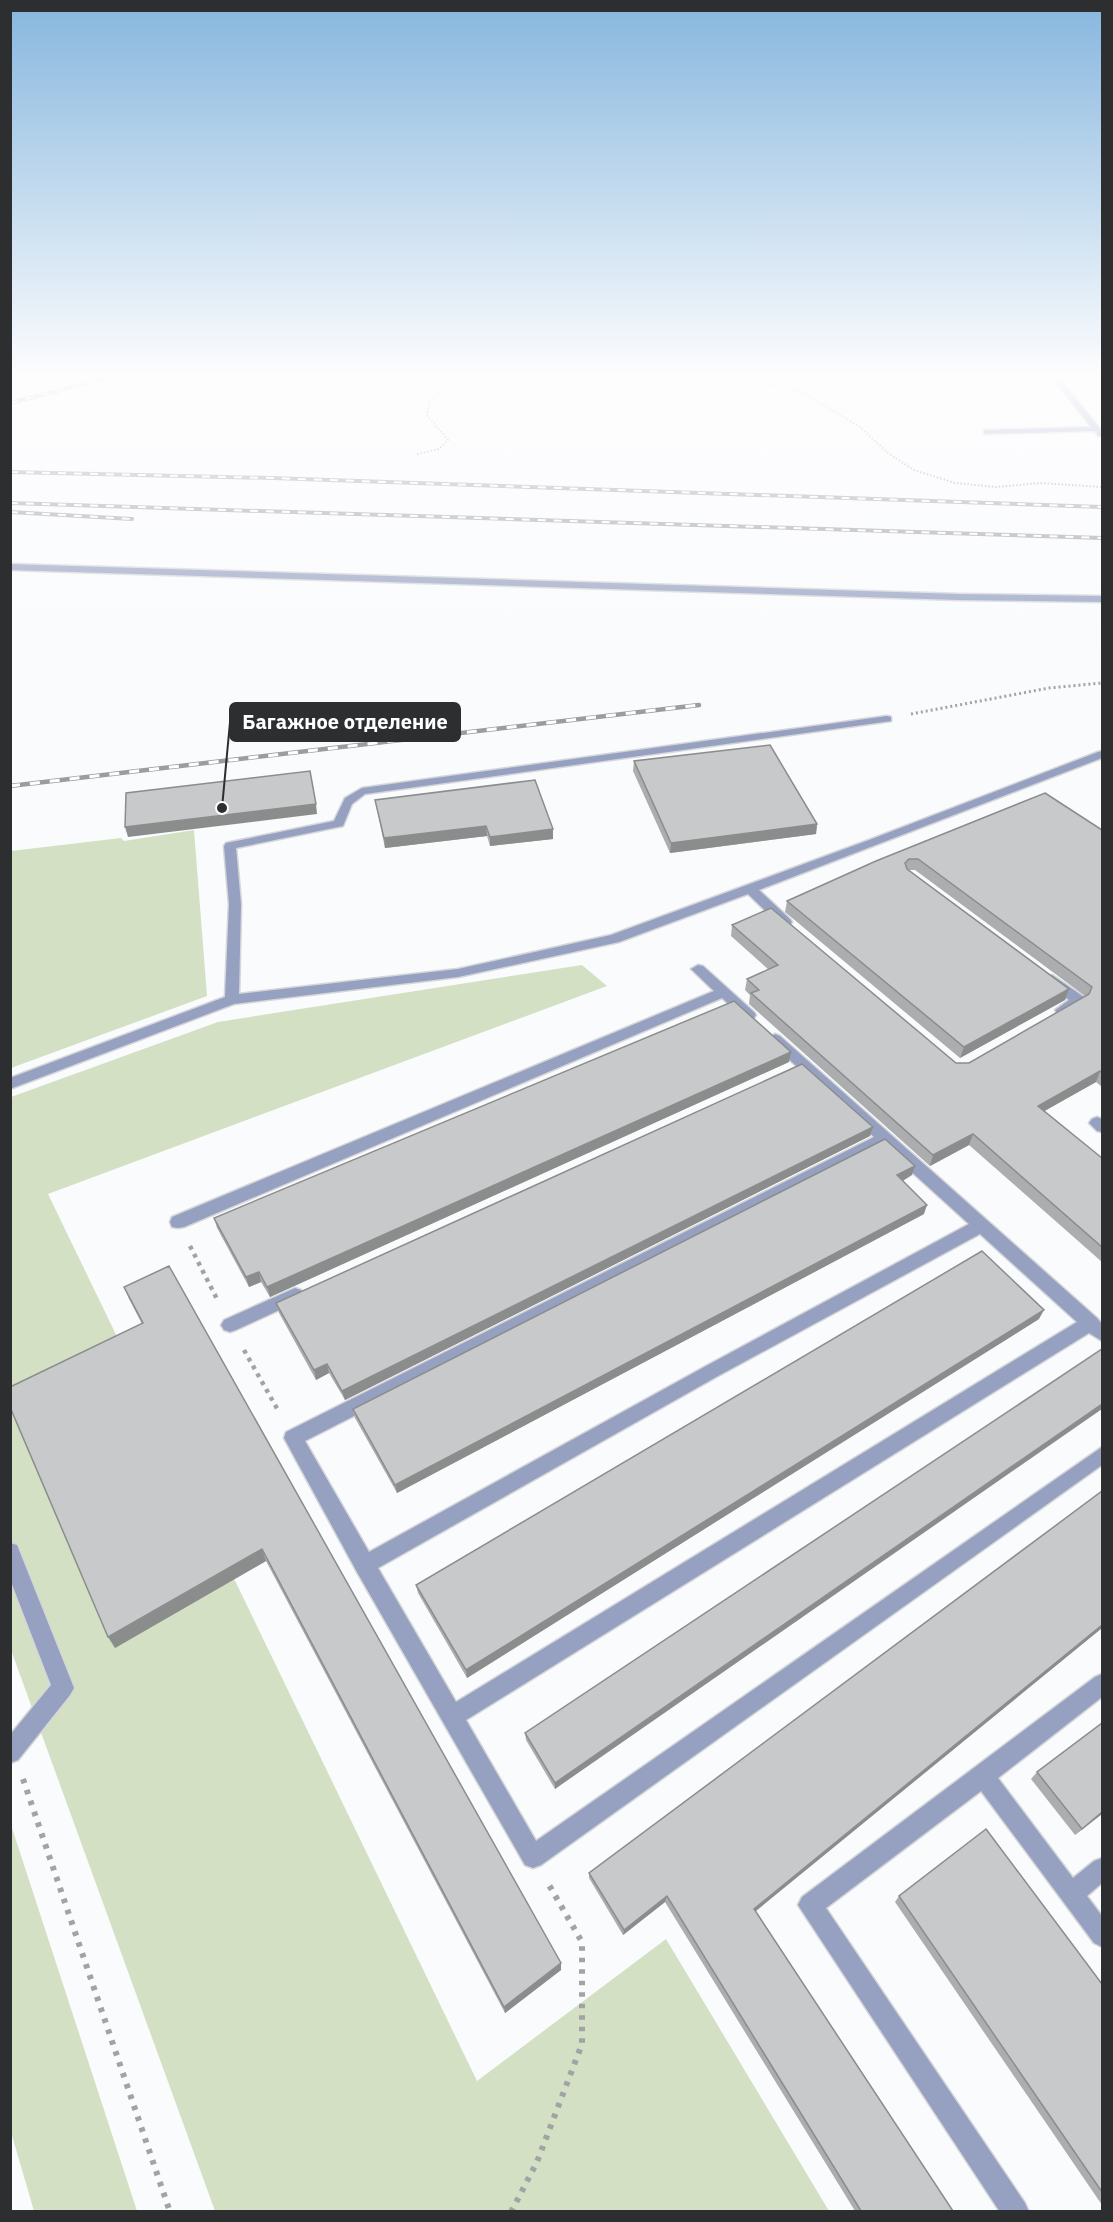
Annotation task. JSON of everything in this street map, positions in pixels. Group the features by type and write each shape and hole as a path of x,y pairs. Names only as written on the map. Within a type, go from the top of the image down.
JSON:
{"street":[{"path":"10,567 1102,599"},
{"path":"232,1000 235,904 230,846 339,823 344,803 362,791 887,719"},
{"path":"10,1084 232,1000 458,973 603,942 751,889 1102,754"},
{"path":"751,889 793,928"},
{"path":"452,1717 1097,1328 885,1138 798,1067 698,969"},
{"path":"1042,972 1079,1000 1049,1017"},
{"path":"178,1222 723,992"},
{"path":"885,1138 293,1438 534,1857 1102,1455"},
{"path":"364,1565 722,1365 982,1225"},
{"path":"230,1325 306,1291"},
{"path":"10,1552 63,1688 12,1750"},
{"path":"1016,2211 810,1905 1102,1684"},
{"path":"983,1776 1102,1935"},
{"path":"1072,1894 1102,1869"}],"path":[{"path":"935,477 955,483 996,487 1040,483 1102,486"},
{"path":"887,719 1049,688 1102,682"},
{"path":"12,1750 170,2211"},
{"path":"511,2211 537,2162 582,2044 582,1942 534,1857"}],"green space":[{"path":"194,830 207,996 11,1068 11,851 121,838 124,841"},
{"path":"582,965 607,986 48,1194 477,2081 666,1939 829,2211 215,2211 11,1650 11,1097 218,1022"},
{"path":"10,1826 137,2211 34,2211 11,2132"}],"building":[{"path":"770,745 817,824 671,843 634,761"},
{"path":"310,771 316,804 125,827 126,793"},
{"path":"535,780 553,829 490,837 486,826 384,838 375,800"},
{"path":"1045,793 1102,830 1102,1073 1100,1071 1038,1106 1102,1158 1102,1247 973,1134 933,1155 751,993 759,990 747,979 778,965 732,925 771,908 956,1063 969,1063 1089,994 1092,987 918,859 909,859 905,863 907,869 1069,989 964,1047 787,901 876,861"},
{"path":"734,1001 791,1052 267,1287 259,1272 246,1277 214,1218"},
{"path":"802,1064 873,1127 342,1391 327,1364 314,1370 276,1303"},
{"path":"885,1139 915,1166 897,1175 927,1205 395,1485 353,1409"},
{"path":"982,1251 1044,1310 466,1670 416,1585"},
{"path":"169,1266 561,1963 504,2007 262,1549 108,1637 10,1407 10,1387 143,1323 124,1287"},
{"path":"1102,1349 1102,1404 555,1783 525,1733"},
{"path":"1102,1491 1102,1625 754,1909 953,2211 861,2211 667,1896 624,1930 589,1873"},
{"path":"1102,1723 1102,1812 1082,1829 1037,1772"},
{"path":"986,1829 1102,1984 1102,2192 899,1896"}],"railway":[{"path":"215,477 1102,507"},
{"path":"10,503 1102,538"},
{"path":"10,512 132,519"},
{"path":"10,786 699,705"}],"place":[{"name":"Багажное отделение","path":"222,808"}]}
